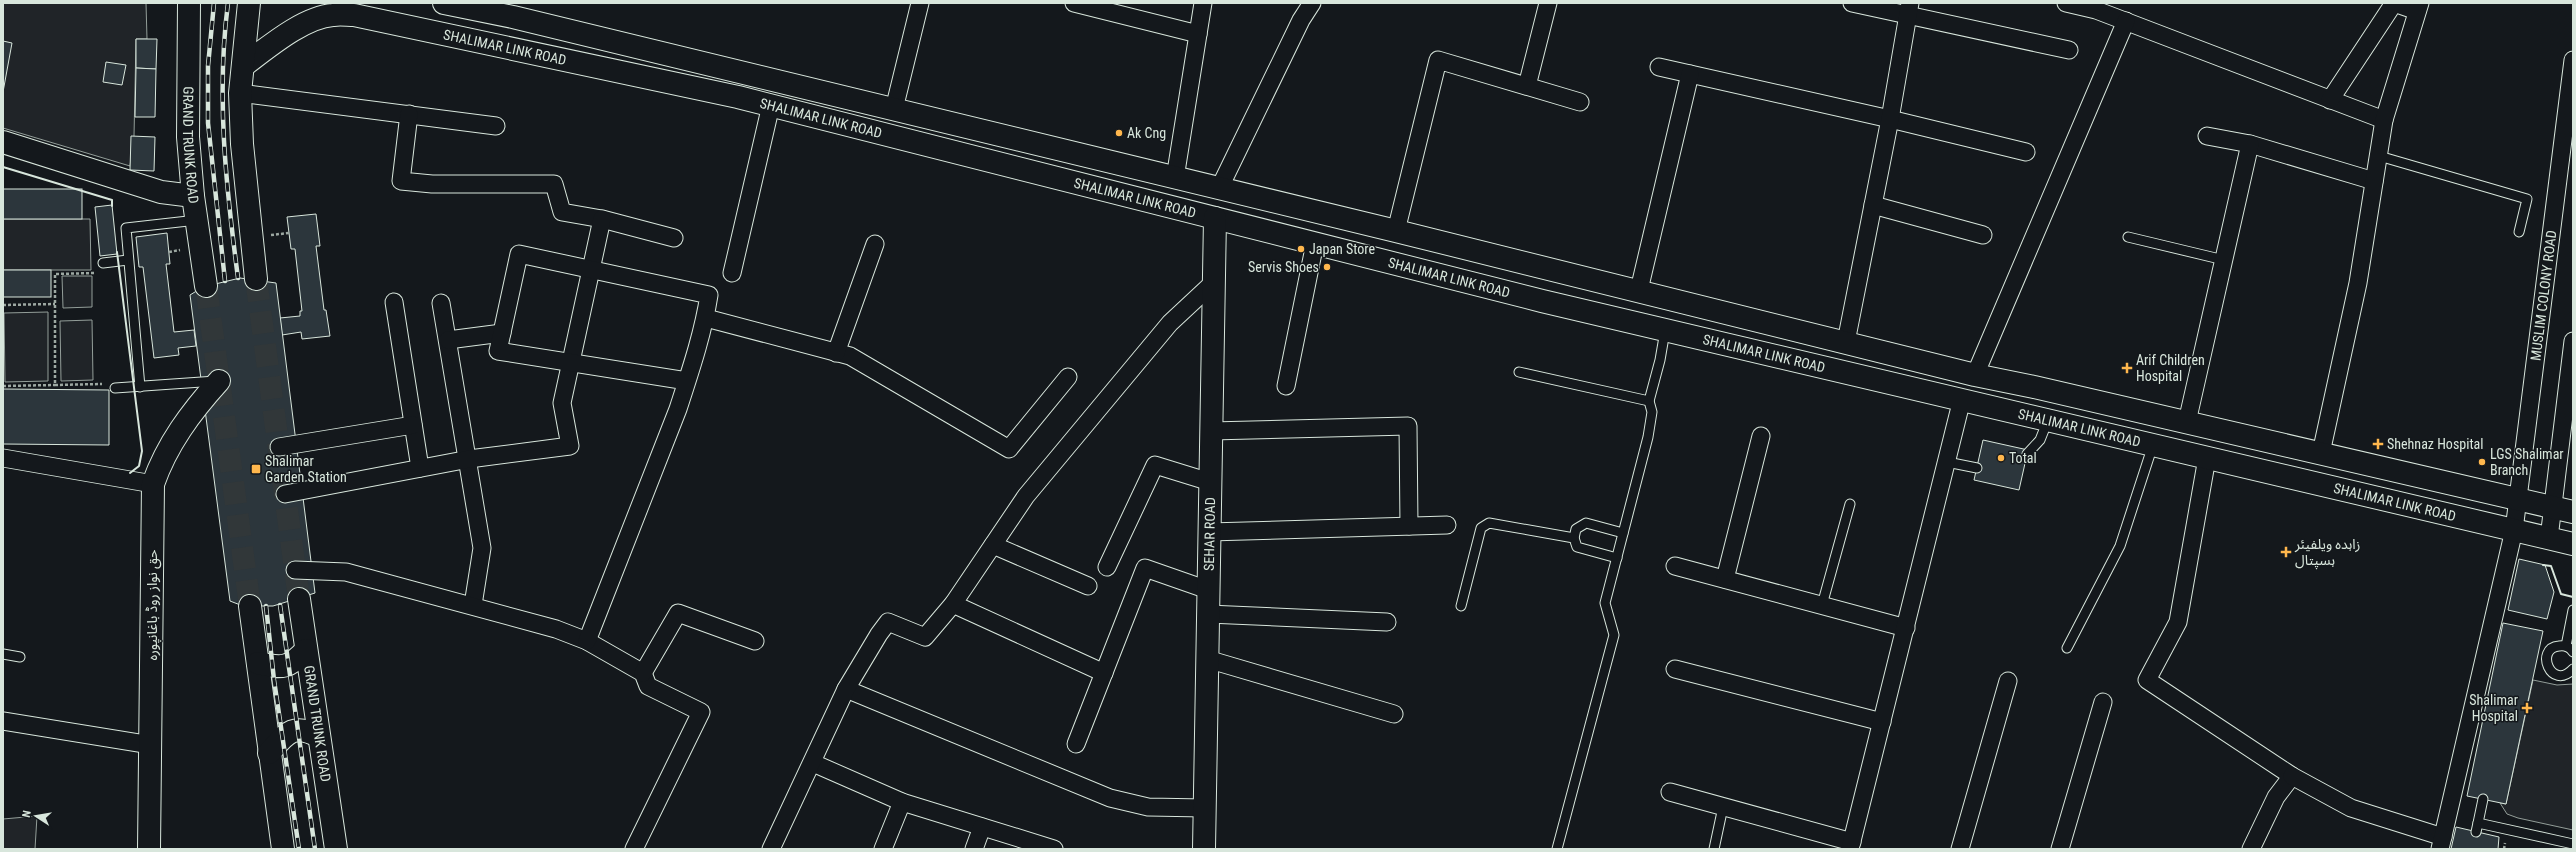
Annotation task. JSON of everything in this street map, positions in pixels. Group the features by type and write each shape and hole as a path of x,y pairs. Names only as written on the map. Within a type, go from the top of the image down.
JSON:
{"main road":[{"name":"GRAND TRUNK ROAD","path":"189,3 188,137 193,196 206,286"},
{"path":"249,3 240,93 242,144 256,279"},
{"name":"SHALIMAR LINK ROAD","path":"444,3 513,10 843,98 894,109 1550,268 1974,375 2187,422 2563,510"},
{"name":"SHALIMAR LINK ROAD","path":"243,66 278,40 310,22 332,15 354,15 771,105 1315,244 1665,331 2573,544"},
{"path":"837,122 843,98"},
{"path":"3,142 161,192 193,196"},
{"name":"SEHAR ROAD","path":"1204,849 1215,218"},
{"path":"1542,301 1550,268"},
{"name":"حق نواز روڈ باغانپورہ","path":"149,849 153,484 161,461 191,413 219,381"},
{"name":"GRAND TRUNK ROAD","path":"299,599 318,736 336,849"},
{"path":"250,606 283,849"},
{"path":"258,663 275,667 287,666 306,650"},
{"path":"269,754 286,734 297,730 309,731 318,736"}],"street":[{"path":"894,109 920,3"},
{"path":"1074,3 1198,34"},
{"path":"1175,178 1203,3"},
{"path":"1219,189 1301,20 1312,3"},
{"path":"1527,86 1548,3"},
{"path":"1852,3 1908,8 2069,50"},
{"path":"2066,3 2097,6 2126,21 2384,120"},
{"path":"2321,453 2358,283 2384,120 2419,7 2394,3 2330,100"},
{"path":"1846,342 1890,119 1908,8"},
{"path":"1974,375 2126,21"},
{"path":"1396,231 1438,60 1580,102"},
{"name":"MUSLIM COLONY ROAD","path":"2442,843 2514,530 2573,60"},
{"path":"1659,67 1890,119 2026,152"},
{"path":"1639,290 1690,74"},
{"path":"240,93 496,126"},
{"path":"732,273 771,105"},
{"path":"409,114 401,181 432,184 554,184 562,212 602,219 674,238"},
{"path":"2207,136 2250,144 2374,181"},
{"path":"2187,422 2250,144"},
{"path":"1873,205 1983,235"},
{"path":"285,494 469,459 570,446 562,403 602,219"},
{"path":"836,352 875,244"},
{"path":"1286,386 1315,244"},
{"path":"587,641 687,381 706,318 709,295 519,254 498,351 687,381"},
{"path":"771,849 813,763 846,689 888,622 925,637 953,604 1026,496 1170,322 1214,282"},
{"path":"394,302 420,468"},
{"path":"441,303 469,459 482,548 473,605"},
{"path":"706,318 850,356 1009,449 1068,377"},
{"path":"448,340 502,333"},
{"path":"2549,538 2563,510 2573,341"},
{"path":"1670,792 1851,846 1962,400"},
{"path":"278,447 413,425"},
{"path":"1211,431 1408,426 1409,526"},
{"path":"1725,579 1761,436"},
{"path":"3,458 153,484"},
{"path":"2207,458 2178,622 2147,680 2292,776 2351,808 2442,843"},
{"path":"1108,567 1156,465 1210,482"},
{"path":"1210,532 1447,525"},
{"path":"993,544 1088,586"},
{"path":"1675,566 1906,628"},
{"path":"1076,744 1145,568 1208,590"},
{"path":"295,570 346,572 473,605 556,629 587,641 643,673 648,686 701,712 634,849"},
{"path":"953,604 1104,673"},
{"path":"643,673 678,612 755,641"},
{"path":"1208,614 1387,622"},
{"path":"1207,659 1394,714"},
{"path":"1675,669 1882,722"},
{"path":"1960,849 2008,682"},
{"path":"846,689 1110,798 1148,807 1205,808"},
{"path":"2060,849 2103,702"},
{"path":"3,721 151,744"},
{"path":"813,763 902,802 1054,849"},
{"path":"2251,849 2276,797 2292,776"},
{"path":"883,849 902,802"},
{"path":"974,849 982,827"}],"lane":[{"path":"2378,156 2527,199 2519,232"},
{"path":"140,386 126,228 196,220"},
{"path":"2128,237 2224,260"},
{"path":"103,263 128,260"},
{"path":"1557,849 1614,635 1605,603 1648,436 1652,412 1649,401 1660,360 1665,331"},
{"path":"1519,372 1649,401"},
{"path":"115,388 219,381"},
{"path":"2027,454 2040,440 2048,420"},
{"path":"2067,648 2120,546 2153,445"},
{"path":"1947,462 1977,468"},
{"path":"1822,605 1850,504"},
{"path":"1461,606 1481,528 1489,523 1498,523 1574,538"},
{"path":"1617,558 1577,547 1574,538 1576,529 1586,523 1623,533"},
{"path":"2573,610 2570,649 2558,646 2542,656 2552,673 2560,676 2568,674 2573,669"},
{"path":"3,654 20,657"},
{"path":"2483,799 2477,827 2573,844"},
{"path":"1714,849 1723,807"}],"path":[{"path":"55,385 55,274 97,273"},
{"path":"3,306 56,304"},
{"path":"3,386 110,384 115,388"}],"shaded area":[{"path":"3,3 146,3 147,39 136,39 134,136 130,166 3,128"},
{"path":"3,219 90,219 91,270 3,270"},
{"path":"62,276 92,276 92,307 63,308"},
{"path":"48,312 48,381 5,382 4,313"},
{"path":"92,320 93,380 61,381 60,321"},
{"path":"2533,680 2557,685 2573,684 2573,830 2518,818 2507,814 2500,803 2506,804"},
{"path":"37,816 35,849 3,849 3,819"}],"building":[{"path":"136,39 157,39 156,69 136,68"},
{"path":"3,41 12,43 3,92"},
{"path":"106,62 126,65 122,85 103,82"},
{"path":"136,68 156,69 155,117 135,117"},
{"path":"131,136 155,137 154,171 130,170"},
{"path":"3,189 82,189 82,219 3,219"},
{"path":"112,205 117,254 100,256 95,207"},
{"path":"316,214 320,246 316,246 324,310 326,310 330,336 302,339 301,332 282,335 280,318 300,316 300,311 302,311 295,249 291,249 287,217"},
{"path":"167,233 170,264 166,264 174,332 194,330 196,346 178,348 179,355 154,358 143,267 139,267 136,237"},
{"path":"3,270 51,270 51,297 3,297"},
{"name":"Shalimar Garden Station","path":"240,278 276,283 315,593 273,606 243,606 230,601 190,295 203,287"},
{"path":"3,389 109,390 109,445 3,444"},
{"path":"1983,440 2028,450 2019,490 1974,480"},
{"path":"2519,559 2545,565 2554,592 2547,619 2508,610"},
{"path":"2503,623 2543,631 2506,804 2467,796"},
{"path":"2456,827 2499,837 2498,849 2451,849"}],"tunnel":[{"path":"256,279 299,599"},
{"path":"206,286 250,606"}],"railway":[{"path":"214,3 208,66 208,123 225,281"},
{"path":"228,3 224,37 224,141 226,175 238,278"},
{"path":"280,605 315,849"},
{"path":"266,606 274,680 299,849"}],"wall":[{"path":"3,167 112,200 112,206"},
{"path":"117,252 142,451 139,466 130,473"},
{"path":"2543,565 2551,566 2561,594 2573,597"}],"place":[{"name":"Ak Cng","path":"1119,133"},
{"name":"Japan Store","path":"1301,249"},
{"name":"Servis Shoes","path":"1327,267"},
{"name":"Arif Children Hospital","path":"2127,368"},
{"name":"Shehnaz Hospital","path":"2378,444"},
{"name":"Total","path":"2001,458"},
{"name":"LGS Shalimar Branch","path":"2482,462"},
{"name":"Shalimar Garden Station","path":"256,469"},
{"name":"زاہدہ ویلفیئر ہسپتال","path":"2286,552"},
{"name":"Shalimar Hospital","path":"2527,708"}]}
